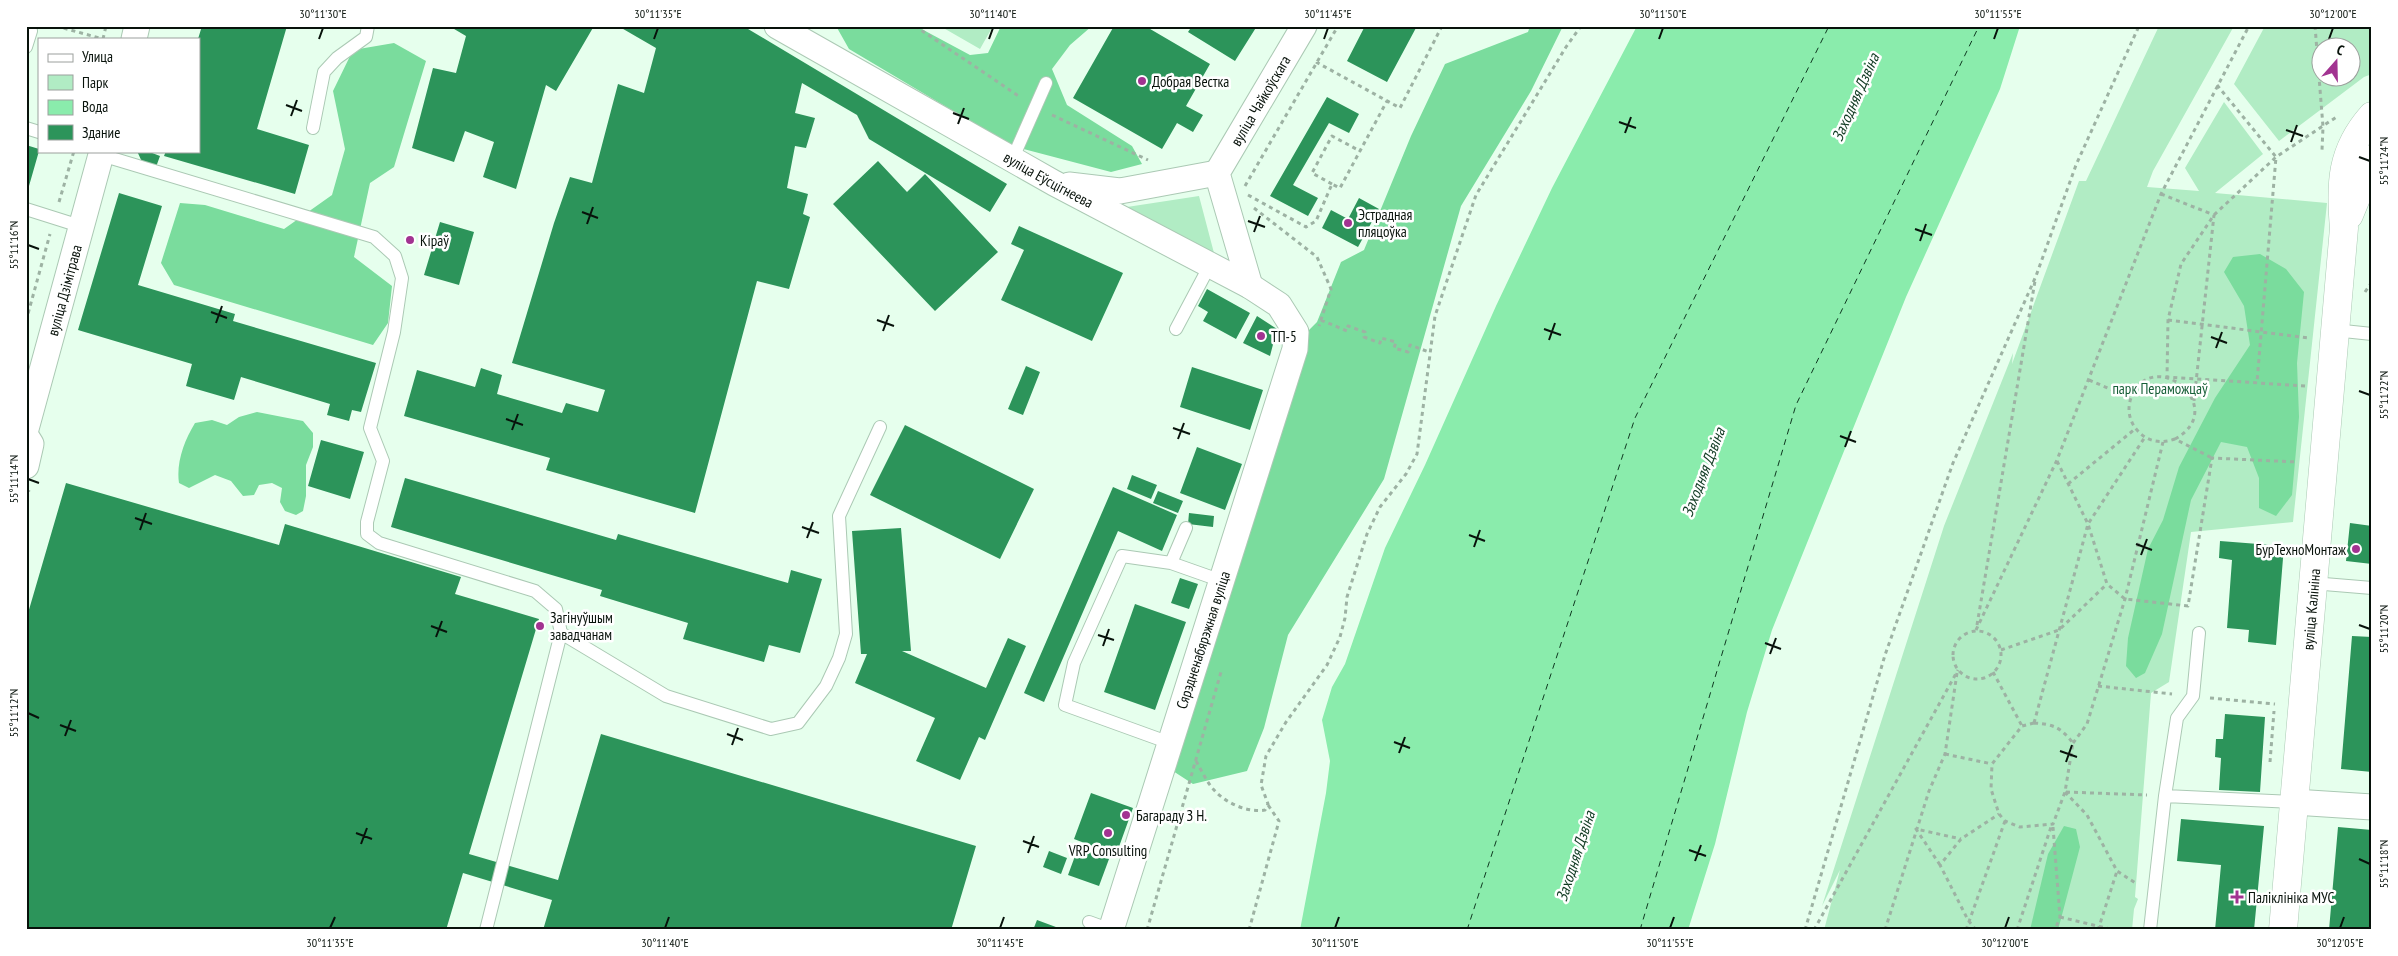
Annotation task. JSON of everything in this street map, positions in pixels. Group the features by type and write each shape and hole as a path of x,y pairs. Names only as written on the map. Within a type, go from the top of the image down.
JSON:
{"street":[{"name":"вуліца Чайкоўскага","path":"1217,173 1304,26"},
{"name":"вуліца Еўсцігнеева","path":"790,30 1012,160 1250,286 1279,305 1296,332 1295,349"},
{"name":"вуліца Калініна","path":"2344,228 2341,194 2345,162 2357,132 2372,116"},
{"name":"вуліца Дзімітрава","path":"26,429 83,227 99,152"},
{"name":"вуліца Калініна","path":"2283,930 2312,583 2323,334 2344,228 2372,159"},
{"path":"1054,183 1120,191 1217,173 1250,286"},
{"name":"Сярэдненабярэжная вуліца","path":"1103,927 1170,742 1295,349"},
{"path":"26,436 31,444 26,466"},
{"path":"2294,802 2372,807"}],"lane":[{"path":"313,128 324,72 337,58 366,37 368,26"},
{"path":"1012,160 1046,83"},
{"path":"26,128 38,132"},
{"path":"99,152 374,237 395,256 402,278 394,332 370,428 383,461 366,522 367,534 379,543 535,591 556,609 561,633 486,930"},
{"path":"26,209 83,227"},
{"path":"1176,329 1210,265"},
{"path":"2323,334 2372,334"},
{"path":"561,633 666,696 771,729 798,722 826,686 839,658 846,634 839,516 880,427"},
{"path":"1172,563 1186,528"},
{"path":"1170,742 1065,705 1074,663 1122,556 1172,563 1222,581"},
{"path":"2312,583 2372,588"},
{"path":"2150,930 2165,796 2177,718 2193,696 2199,633"},
{"path":"2165,796 2294,802"}],"path":[{"path":"56,26 99,38"},
{"path":"1242,191 1338,26"},
{"path":"1290,49 1400,108 1442,26"},
{"path":"1249,930 1279,821 1268,804 1261,785 1266,756 1286,722 1327,665 1340,637 1345,618 1347,597 1367,534 1380,507 1406,474 1417,454 1435,316 1476,196 1552,70 1581,26"},
{"path":"1805,930 1888,646 1953,463 2036,276 2076,165 2139,26"},
{"path":"1976,630 2057,460 2161,194 2249,26"},
{"path":"2167,377 2168,320 2181,264 2214,215 2276,157 2323,127 2315,26"},
{"path":"2217,85 2276,157 2257,382"},
{"path":"1360,151 1332,136 1312,173 1340,188 1360,151 1387,100"},
{"path":"1242,191 1306,227 1316,221 1332,184"},
{"path":"1242,191 1248,199"},
{"path":"2161,194 2214,215"},
{"path":"1253,207 1317,257 1331,289 1316,334"},
{"path":"2214,215 2197,378 2194,402 2194,415 2190,426 2176,439 2163,442 2145,437 2135,429 2130,417 2131,398 2138,387 2148,379 2167,377 2197,378 2310,386"},
{"path":"1976,630 2036,276"},
{"path":"1321,320 1347,330 1348,326 1365,332 1364,337 1380,343 1381,338 1396,342 1394,348 1408,352 1410,345 1429,352"},
{"path":"2168,320 2260,331 2323,334"},
{"path":"2167,377 2184,386 2194,402"},
{"path":"2089,380 2131,398"},
{"path":"2068,484 2135,429"},
{"path":"2034,723 2088,524 2145,437"},
{"path":"2176,439 2212,458 2300,462"},
{"path":"2017,930 2052,824 2065,792 2073,743 2088,724 2125,599 2163,442"},
{"path":"2057,460 2088,524 2107,584 2125,599 2188,606 2212,458"},
{"path":"2001,650 2060,630 2107,584"},
{"path":"1885,930 1929,791 1945,754 1958,670 1952,655 1953,647 1963,635 1976,630 1993,636 2001,650 2001,658 1993,672 1979,679 1971,679 1958,670"},
{"path":"1814,930 1958,670"},
{"path":"1993,672 2022,726"},
{"path":"2052,824 2020,827 2005,820 1999,814 1991,789 1992,764 2022,726 2034,723 2046,724 2063,730 2073,743"},
{"path":"1945,754 1992,764"},
{"path":"1196,761 1215,791 1236,805 1256,812 1265,810 1268,804"},
{"path":"2065,792 2165,796"},
{"path":"2065,792 2087,816 2117,870 2098,928"},
{"path":"1940,865 1961,839 1999,814"},
{"path":"1966,930 2005,820"},
{"path":"2052,824 2060,917 2055,930"},
{"path":"1916,830 1961,839"},
{"path":"1916,830 1940,865 1968,920 1976,930"},
{"path":"2060,917 2098,928 2114,930"}],"green space":[{"path":"940,26 993,26 980,49"},
{"name":"парк Пераможцаў","path":"2159,26 2234,26 2153,171 2147,187 2199,191 2185,168 2224,102 2263,154 2215,193 2327,203 2293,522 2191,532 2169,682 2151,693 2135,897 2138,899 2134,909 2132,930 1824,930 1840,870 1822,906 1944,526 2013,353 2012,364 2079,181 2086,181"},
{"path":"2265,26 2372,26 2372,74 2360,80 2360,38 2310,38 2310,88 2349,88 2279,141 2234,84"},
{"path":"1199,196 1214,253 1127,207"}],"shaded area":[{"path":"836,26 916,26 970,55 988,53 1001,26 1092,26 1070,45 1052,69 1067,105 1132,146 1142,164 1111,172 1012,146 849,49"},
{"path":"1530,26 1563,26 1531,91 1461,206 1384,479 1288,635 1264,728 1247,771 1193,784 1173,771 1304,335 1317,322 1341,262 1364,250 1411,136 1445,64 1528,32"},
{"path":"394,43 426,61 394,167 370,183 354,257 392,286 388,323 373,345 174,285 161,263 180,203 205,205 284,229 332,195 345,149 333,91 353,50"},
{"path":"2260,254 2286,269 2304,292 2297,363 2299,417 2292,495 2276,516 2259,508 2259,478 2247,447 2221,442 2191,500 2162,634 2145,673 2136,678 2126,666 2128,638 2148,549 2163,520 2179,467 2215,398 2250,345 2244,306 2224,272 2233,257"},
{"path":"257,412 303,421 313,433 313,447 306,465 306,496 303,511 296,515 285,511 280,502 282,488 272,483 259,485 254,495 243,496 231,481 215,475 189,488 179,483 178,475 182,452 187,437 195,423 212,420 227,425 239,417"},
{"path":"2064,826 2076,829 2080,847 2058,930 2030,930 2048,854"}],"water":[{"name":"Заходняя Дзвіна","path":"1637,26 2020,26 2000,89 1906,297 1772,630 1747,712 1715,844 1688,930 1300,930 1326,793 1330,761 1322,720 1332,687 1345,664 1385,548 1425,465 1496,306 1552,188"}],"building":[{"path":"202,26 287,26 257,129 309,145 295,194 164,156 166,152 200,152 200,38 198,38"},
{"path":"449,26 594,26 556,91 546,85 516,189 483,177 494,142 465,131 454,162 412,148 433,68 456,73 466,36"},
{"path":"618,26 743,26 1007,184 990,212 869,139 857,115 802,83 795,113 815,118 806,148 795,146 787,188 808,194 803,214 810,217 789,289 757,281 695,513 546,470 550,458 404,416 417,370 475,387 481,368 502,375 497,394 562,413 566,403 598,412 605,390 512,363 554,223 570,177 592,183 618,84 644,93 656,48"},
{"name":"Добрая Вестка","path":"1114,26 1145,26 1210,64 1186,106 1203,115 1193,132 1177,123 1162,149 1073,98"},
{"path":"1192,26 1257,26 1235,61 1188,32"},
{"path":"1365,26 1417,26 1387,82 1347,61"},
{"path":"1327,97 1359,114 1349,133 1329,123 1293,185 1318,198 1308,216 1270,196"},
{"path":"26,145 38,149 39,152 27,193"},
{"path":"137,152 150,152 160,156 156,167 142,162"},
{"path":"878,161 907,192 925,174 998,252 935,311 833,204"},
{"path":"119,193 162,206 138,285 235,314 233,321 376,363 361,412 352,410 349,421 327,415 330,404 241,377 234,400 186,386 192,364 78,330"},
{"name":"Эстрадная пляцоўка","path":"1359,198 1379,209 1358,247 1322,228 1331,210 1348,219"},
{"path":"440,222 474,232 459,285 424,275"},
{"path":"1019,226 1123,273 1092,341 1001,300 1024,250 1011,244"},
{"path":"1207,289 1250,313 1236,339 1203,321 1208,312 1198,306"},
{"name":"ТП-5","path":"1257,316 1277,329 1270,356 1243,343"},
{"path":"1026,366 1040,372 1023,415 1008,409"},
{"path":"1192,367 1263,390 1250,430 1180,407"},
{"path":"905,425 1034,489 1000,559 870,495"},
{"path":"321,440 364,452 350,499 308,486"},
{"path":"1197,447 1242,464 1225,510 1180,493"},
{"path":"1132,475 1157,485 1151,499 1127,489"},
{"path":"405,478 616,540 618,534 788,583 791,570 822,579 800,653 769,645 764,662 683,639 688,623 600,596 602,590 391,527"},
{"path":"66,483 279,545 285,524 461,577 455,594 539,619 469,854 558,880 601,734 976,846 951,930 543,930 552,900 463,873 446,930 26,930 26,620"},
{"path":"1113,487 1177,515 1162,551 1118,531 1044,702 1024,693"},
{"path":"1158,491 1183,501 1178,513 1153,503"},
{"path":"1189,513 1214,516 1213,527 1188,524"},
{"path":"2350,523 2372,526 2372,564 2346,561"},
{"path":"901,528 911,651 902,651 986,688 1008,638 1026,646 985,740 979,737 960,780 916,761 935,718 855,683 867,654 861,654 852,531"},
{"path":"2220,541 2284,546 2276,645 2248,642 2249,630 2227,628 2232,560 2219,558"},
{"path":"1180,578 1198,584 1189,609 1171,603"},
{"path":"1135,604 1186,622 1155,710 1104,692"},
{"path":"2352,636 2372,637 2372,772 2341,769"},
{"path":"2225,714 2265,717 2260,792 2219,790 2221,758 2215,757 2216,739 2223,739"},
{"path":"1091,793 1133,808 1116,855 1074,839"},
{"name":"Паліклініка МУС","path":"2181,819 2264,826 2254,930 2215,930 2221,865 2177,861"},
{"path":"2338,827 2372,830 2372,929 2329,930"},
{"path":"1078,848 1109,859 1099,886 1068,875"},
{"path":"1049,851 1067,858 1061,874 1043,867"},
{"path":"1037,920 1064,930 1033,930"}],"ferry route":[{"path":"1467,930 1635,418 1829,26"},
{"path":"1640,930 1796,405 1979,26"}],"place":[{"name":"Добрая Вестка","path":"1142,81"},
{"name":"Эстрадная пляцоўка","path":"1348,223"},
{"name":"Кіраў","path":"410,240"},
{"name":"ТП-5","path":"1261,336"},
{"name":"БурТехноМонтаж","path":"2356,549"},
{"name":"Загінуўшым завадчанам","path":"540,626"},
{"name":"Багараду З Н.","path":"1126,815"},
{"name":"VRP Consulting","path":"1108,833"},
{"name":"Паліклініка МУС","path":"2237,897"}]}
